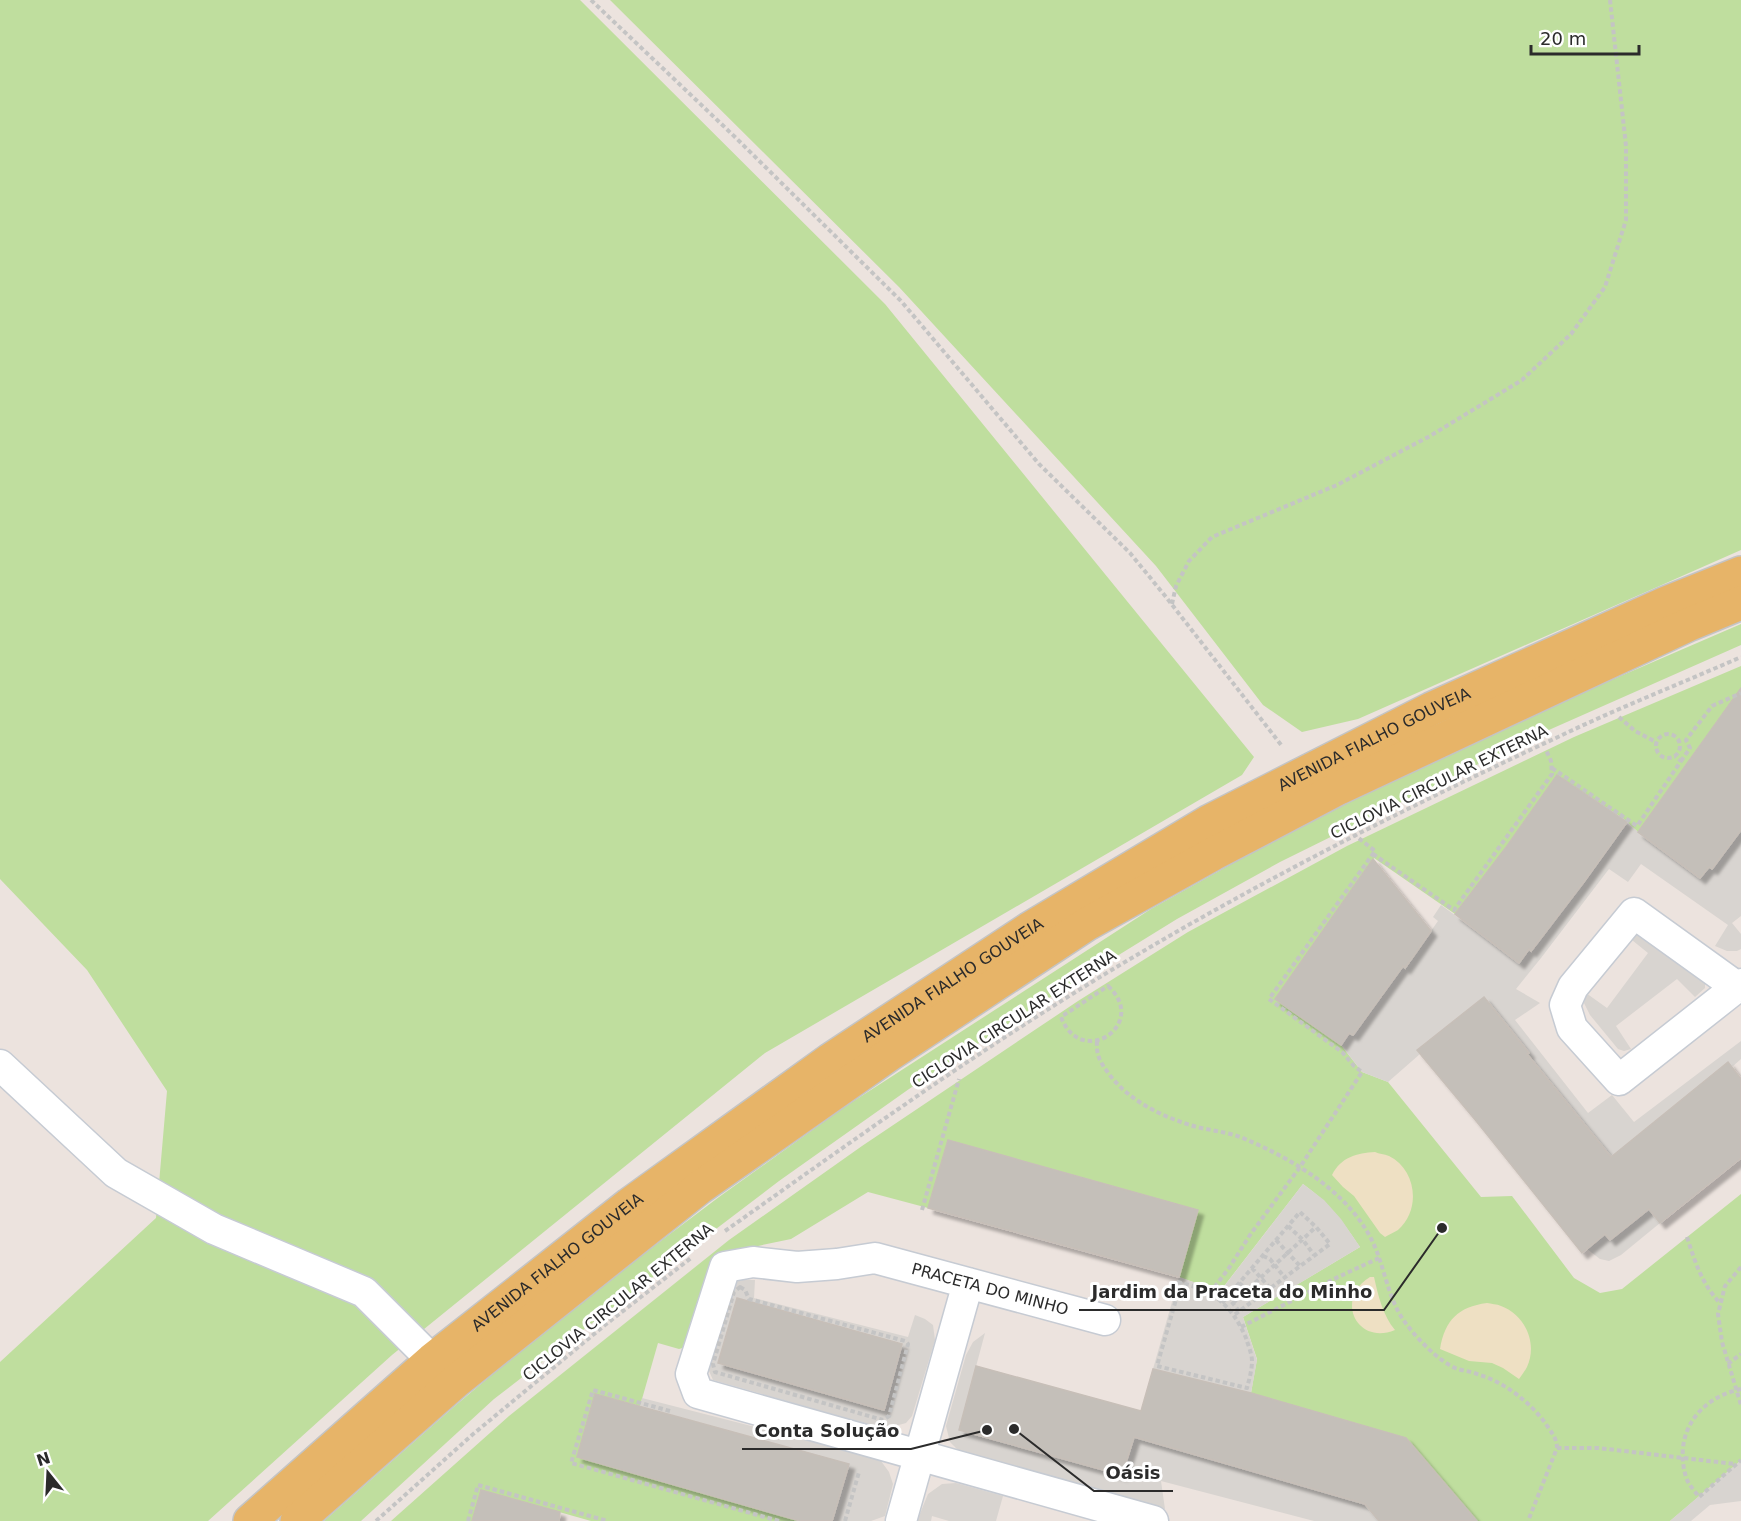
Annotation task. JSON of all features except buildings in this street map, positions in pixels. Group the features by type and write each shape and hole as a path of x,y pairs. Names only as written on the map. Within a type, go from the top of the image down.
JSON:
{"main road":[{"name":"AVENIDA FIALHO GOUVEIA","path":"250,1521 432,1360 630,1204 830,1060 1029,929 1210,821 1431,709 1666,603 1741,573"},
{"name":"AVENIDA FIALHO GOUVEIA","path":"297,1521 454,1382 699,1188 890,1054 1088,924 1213,854 1339,788 1690,624 1741,603"}],"street":[{"path":"1634,913 1739,986 1619,1080 1572,1028 1565,1005 1572,987 1634,913"},
{"path":"0,1065 116,1173 213,1229 364,1292 432,1360"},
{"name":"PRACETA DO MINHO","path":"920,1455 698,1393 691,1374 725,1267 753,1262 797,1267 875,1258 1105,1320"},
{"path":"901,1521 968,1283"},
{"path":"920,1455 1153,1521"}],"path":[{"path":"591,0 735,137 901,301 1039,464 1130,553 1304,774"},
{"path":"1172,604 1176,586 1190,561 1212,537 1337,485 1430,436 1522,380 1571,334 1605,287 1626,220 1626,146 1610,0"},
{"name":"CICLOVIA CIRCULAR EXTERNA","path":"721,1234 910,1101 1059,1002 1228,903 1356,836 1559,736 1741,657"},
{"path":"1678,741 1686,740 1712,705 1741,693"},
{"path":"1619,717 1635,730 1656,742"},
{"path":"1664,734 1673,735 1678,741 1679,749 1675,756 1667,758 1656,750 1656,742 1664,734"},
{"path":"1552,768 1636,826 1689,748 1686,740"},
{"path":"1373,854 1454,910 1552,774 1546,750"},
{"path":"1675,756 1681,760"},
{"path":"1210,1293 1300,1167 1362,1072 1342,1052 1269,999 1375,851 1356,836"},
{"path":"1108,986 1120,1002 1122,1013 1113,1032 1097,1041 1087,1041 1070,1034 1061,1017 1108,986"},
{"path":"1097,1041 1096,1053 1099,1060 1117,1084 1135,1099 1167,1117 1246,1139 1300,1167 1334,1193 1362,1222 1375,1247 1396,1307 1409,1328 1433,1353 1454,1368 1479,1374 1507,1388 1531,1406 1557,1440 1557,1448 1528,1521"},
{"path":"922,1210 959,1079"},
{"path":"1222,1303 1300,1212 1330,1244 1234,1314"},
{"path":"1288,1226 1303,1240 1314,1256"},
{"path":"1233,1303 1316,1227"},
{"path":"1687,1237 1703,1281 1721,1304"},
{"path":"1276,1240 1300,1266"},
{"name":"CICLOVIA CIRCULAR EXTERNA","path":"376,1521 472,1435 694,1255"},
{"path":"1263,1256 1270,1259 1285,1278"},
{"path":"1241,1327 1379,1258"},
{"path":"1741,1267 1725,1286 1718,1314 1722,1342 1739,1390 1741,1405"},
{"path":"1252,1268 1270,1288"},
{"path":"1179,1282 1210,1293 1234,1314 1248,1345 1252,1360 1247,1389 1157,1366 1179,1282"},
{"path":"1239,1282 1255,1300"},
{"path":"740,1287 746,1290 749,1299 905,1341 908,1344 889,1416 882,1420 715,1372 713,1364 734,1292 740,1287"},
{"path":"1227,1296 1239,1311"},
{"path":"1728,1364 1741,1354"},
{"path":"641,1403 593,1390 571,1463 779,1521"},
{"path":"1739,1390 1726,1392 1708,1402 1694,1417 1685,1436 1682,1457 1687,1479 1698,1497 1741,1460"},
{"path":"1557,1448 1598,1448 1736,1464"},
{"path":"468,1521 478,1485 608,1521"}],"green space":[{"path":"0,0 580,0 885,304 1254,757 1242,775 765,1053 392,1355 208,1521 0,1521 0,1362 156,1218 167,1091 87,970 0,879"},
{"path":"610,0 1741,0 1741,550 1358,719 1302,732 1263,705 1156,566 899,287"},
{"path":"1741,624 1741,645 1533,737 1280,862 1177,919 1028,1011 909,1089 779,1181 591,1324 494,1399 361,1521 324,1521 456,1405 568,1311 719,1197 843,1108 1151,909 1253,852 1391,781 1505,726"},
{"path":"1741,666 1741,703 1689,763 1638,832 1624,819 1557,775 1455,914 1374,858 1275,999 1341,1045 1362,1072 1388,1082 1481,1197 1512,1196 1574,1278 1600,1293 1622,1289 1741,1194 1741,1461 1670,1521 1477,1521 1406,1438 1251,1393 1257,1359 1243,1317 1360,1247 1334,1212 1303,1184 1218,1294 1213,1289 1179,1277 1198,1210 948,1140 928,1208 868,1192 791,1239 715,1255 686,1347 679,1349 658,1343 640,1406 595,1394 577,1457 800,1521 591,1521 481,1490 472,1521 391,1521 509,1416 729,1240 862,1146 1078,1001 1188,932 1347,846 1574,737"}],"sand":[{"path":"1375,1152 1389,1156 1398,1162 1410,1180 1413,1191 1413,1201 1405,1222 1398,1230 1385,1237 1354,1196 1332,1175 1340,1164 1350,1157"},
{"path":"1370,1277 1374,1277 1384,1312 1395,1330 1382,1333 1370,1332 1355,1318 1352,1308 1353,1297 1359,1286"},
{"path":"1487,1303 1509,1310 1523,1323 1527,1331 1531,1349 1530,1358 1519,1379 1492,1363 1469,1361 1440,1349 1445,1330 1454,1317 1468,1308"}],"shaded area":[{"path":"1624,819 1700,878 1709,867 1712,869 1741,830 1741,916 1732,923 1741,934 1741,949 1727,951 1715,946 1728,925 1641,864 1628,882 1609,869 1516,989 1540,1003 1515,1020 1588,1113 1612,1095 1634,1122 1741,1041 1741,1059 1732,1067 1728,1062 1618,1151 1613,1165 1582,1121 1548,1080 1524,1057 1528,1053 1495,1011 1479,1001 1417,1050 1420,1054 1388,1082 1362,1072 1341,1045 1349,1033 1353,1035 1385,991 1399,964 1405,968 1438,921 1433,917 1441,905 1519,962 1529,949 1531,951 1564,908 1579,880 1584,883 1616,838 1612,835"},
{"path":"1639,933 1705,982 1705,988 1695,997 1677,979 1616,1026 1631,1049 1624,1051 1618,1049 1590,1015 1584,1003 1586,993 1607,1008 1648,953 1627,936"},
{"path":"1303,1184 1324,1200 1341,1219 1360,1247 1243,1317 1257,1360 1251,1393 1153,1369 1179,1277 1219,1293"},
{"path":"1649,1209 1660,1223 1621,1255 1609,1261 1600,1259 1587,1249 1605,1234 1610,1240"},
{"path":"741,1280 755,1280 754,1298 908,1337 915,1315 925,1319 933,1325 935,1340 912,1416 906,1423 884,1429 713,1380 708,1363 731,1284","holes":["737,1298 902,1344 883,1410 718,1362"]},
{"path":"985,1333 959,1430 1122,1475 1134,1437 1365,1504 1379,1521 1314,1521 1161,1481 1165,1509 961,1453 950,1442 946,1426 966,1355 973,1342"},
{"path":"642,1398 881,1461 889,1472 893,1484 885,1516 871,1521 832,1521 848,1464 640,1406"},
{"path":"1741,1460 1741,1501 1710,1505 1691,1521 1670,1521"},
{"path":"956,1483 1003,1496 996,1521 949,1521 932,1516 931,1521 917,1521 928,1494 942,1484"}],"place":[{"name":"Jardim da Praceta do Minho","path":"1442,1228"},
{"name":"Oásis","path":"1014,1429"},
{"name":"Conta Solução","path":"987,1430"}]}
